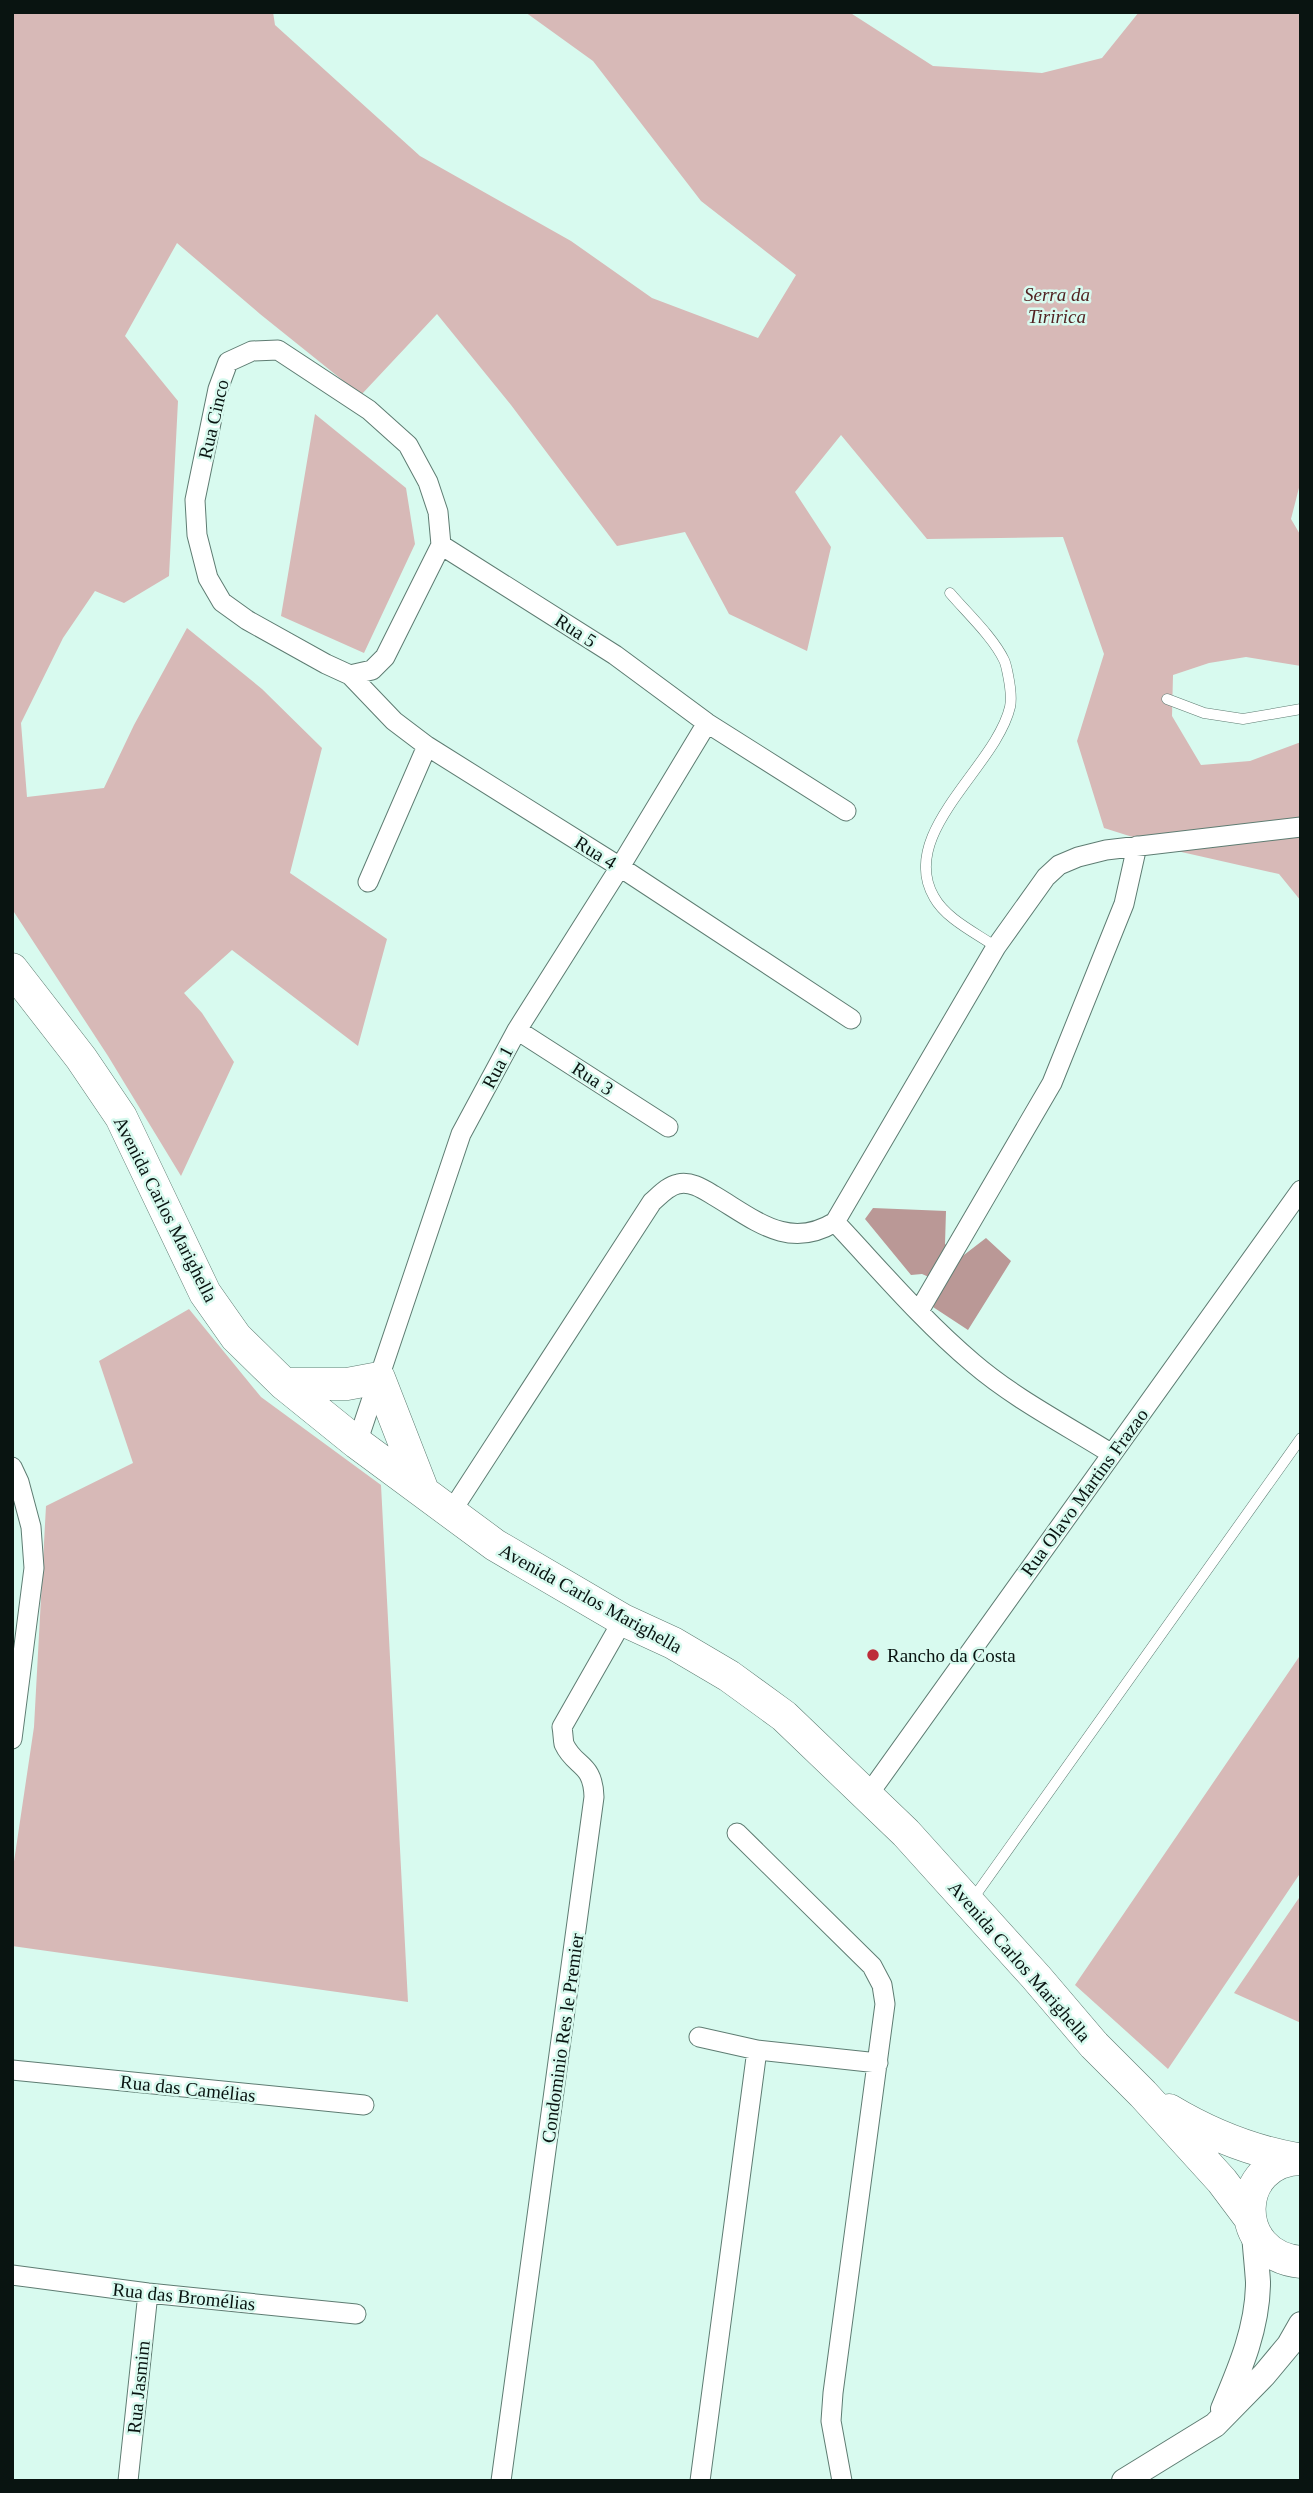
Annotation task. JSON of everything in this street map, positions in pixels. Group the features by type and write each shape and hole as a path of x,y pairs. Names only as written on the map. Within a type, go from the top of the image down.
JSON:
{"main road":[{"name":"Avenida Carlos Marighella","path":"12,969 81,1058 121,1117 205,1293 236,1337 284,1384 357,1443 495,1545 623,1620 673,1643 729,1676 783,1716 906,1833 1094,2045 1222,2181 1266,2250 1288,2261 1301,2262"},
{"path":"284,1384 347,1384 379,1378 423,1492"},
{"name":"Avenida Carlos Marighella","path":"1143,2094 1217,2136 1271,2154 1299,2159"},
{"path":"1251,2225 1250,2199 1260,2178 1283,2162 1299,2159"}],"street":[{"name":"Rua Cinco","path":"350,675 247,620 222,601 208,578 197,535 195,500 218,389 228,362 252,351 278,349 369,410 408,445 428,482 438,512 441,545"},
{"path":"350,675 372,670 385,657 441,545"},
{"name":"Rua 5","path":"441,545 615,655 707,723 846,811"},
{"name":"Rua 4","path":"350,675 394,721 427,746 620,867 851,1019"},
{"name":"Rua 1","path":"357,1443 461,1134 517,1030 707,723"},
{"path":"368,882 427,746"},
{"path":"451,1512 652,1202 666,1189 679,1183 697,1185 772,1231 797,1234 819,1232 835,1222 996,947 1046,877 1059,865 1106,850 1301,828"},
{"path":"919,1311 1052,1083 1124,904 1137,846"},
{"name":"Rua 3","path":"517,1030 668,1127"},
{"name":"Rua Olavo Martins Frazao","path":"868,1795 1301,1190"},
{"path":"835,1222 974,1365 1112,1454"},
{"path":"12,1466 31,1527 34,1568 12,1740"},
{"name":"Condominio Res le Premier","path":"501,2481 594,1797 594,1784 587,1770 564,1743 562,1727 623,1620"},
{"path":"737,1833 872,1966 882,1985 885,2004 833,2393 831,2421 842,2481"},
{"path":"699,2037 757,2050 877,2063"},
{"path":"701,2481 757,2050"},
{"name":"Rua das Camélias","path":"12,2070 364,2105"},
{"path":"1215,2425 1239,2373 1251,2333 1258,2283 1251,2225"},
{"name":"Rua das Bromélias","path":"12,2275 148,2293 356,2314"},
{"name":"Rua Jasmim","path":"128,2481 148,2293"},
{"path":"1124,2481 1215,2425 1264,2375 1289,2345 1301,2324"}],"lane":[{"path":"950,593 1005,661 1010,684 1010,707 996,739 934,831 926,856 925,879 935,900 951,916 996,947"},
{"path":"1167,699 1204,713 1243,719 1301,709"},
{"path":"970,1904 1301,1438"}],"green space":[{"name":"Serra da Tiririca","path":"12,12 273,12 275,25 420,156 571,241 652,298 758,338 796,275 701,201 593,61 525,12 849,12 933,66 1042,73 1102,58 1139,12 1301,12 1301,480 1291,519 1301,536 1301,666 1246,657 1209,663 1173,675 1172,716 1201,765 1250,761 1301,742 1301,901 1279,874 1177,851 1104,828 1077,741 1104,654 1063,537 927,539 841,435 795,492 831,547 807,651 729,614 685,532 617,546 511,405 437,314 361,395 177,243 125,336 178,401 169,576 124,603 95,591 63,638 21,723 27,797 104,788 134,725 187,628 262,689 322,748 290,873 387,939 358,1046 232,950 184,993 202,1013 234,1062 181,1176 108,1056 12,909"},
{"path":"315,414 406,488 415,544 364,653 281,616"},
{"path":"189,1309 261,1397 381,1485 408,2002 12,1946 12,1875 34,1727 46,1506 133,1463 99,1361"},
{"path":"1301,1654 1301,1872 1168,2069 1075,1985"},
{"path":"1301,1895 1301,2023 1234,1993"}],"shaded area":[{"path":"873,1208 946,1211 945,1244 960,1258 986,1238 1011,1261 968,1330 933,1307 945,1284 922,1274 911,1275 865,1219"}],"place":[{"name":"Rancho da Costa","path":"873,1655"}]}
